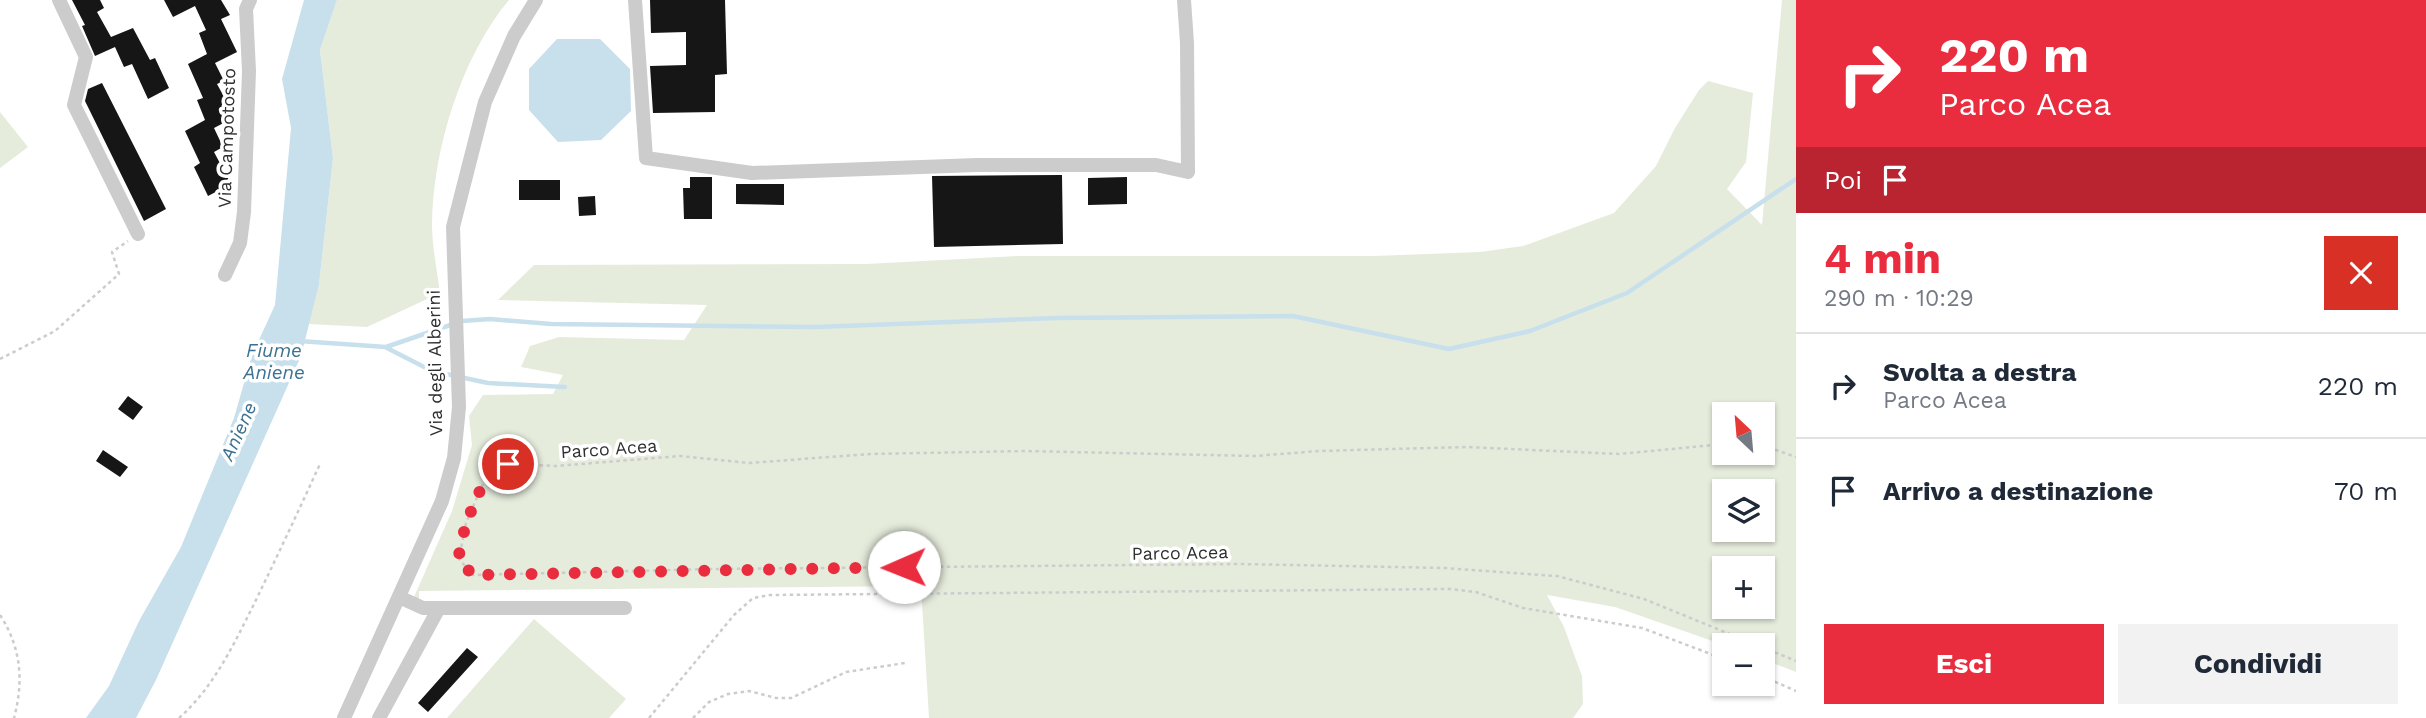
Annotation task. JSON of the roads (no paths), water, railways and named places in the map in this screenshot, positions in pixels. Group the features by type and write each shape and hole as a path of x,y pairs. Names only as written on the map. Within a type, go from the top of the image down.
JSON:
{"street":[{"path":"59,0 86,57 74,106 138,234"},
{"name":"Via degli Alberini","path":"344,718 447,486 456,443 458,408 453,227 485,102 514,36 536,0"},
{"path":"635,0 646,158 752,173 977,165 1156,165 1188,172 1184,0"},
{"name":"Via Campotosto","path":"225,275 240,243 244,212 249,71 245,3"},
{"path":"399,597 422,608 625,608"},
{"path":"379,718 439,608"}],"water":[{"name":"Fiume Aniene","path":"304,0 337,0 320,50 333,158 319,285 301,356 156,680 136,718 86,718 109,686 139,621 181,547 234,418 252,355 275,305 291,128 282,79"},
{"path":"557,39 600,39 630,69 631,111 601,140 558,142 529,110 529,69"}],"waterway":[{"path":"299,341 386,347 462,321 490,319 551,324 815,327 1055,318 1293,316 1449,349 1530,331 1627,293 1796,179"},
{"path":"387,348 432,371 488,383 565,387"}],"water label":[{"name":"Aniene","path":"238,431"}]}
